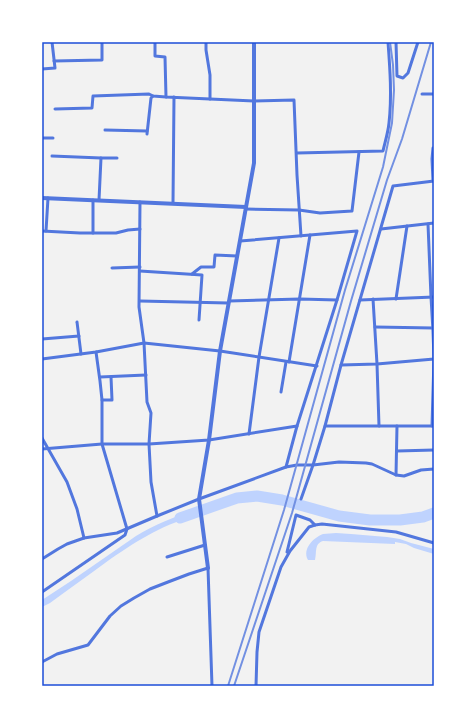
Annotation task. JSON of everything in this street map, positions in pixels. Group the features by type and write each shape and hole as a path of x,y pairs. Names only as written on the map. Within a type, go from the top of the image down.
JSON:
{"street":[{"path":"42,69 55,68 52,42"},
{"path":"54,61 102,60 102,42"},
{"path":"155,42 155,56 165,57 166,97"},
{"path":"206,42 210,74 210,99"},
{"path":"212,686 208,568 200,501 220,351 254,163 254,42"},
{"path":"297,154 383,151 389,124 391,89 388,42"},
{"path":"396,42 397,76 403,78 408,73 418,42"},
{"path":"55,109 92,108 93,96 149,94 153,96 166,97 254,101 294,100 301,236"},
{"path":"422,94 434,94"},
{"path":"105,130 147,132 151,98 153,96"},
{"path":"173,203 174,97"},
{"path":"42,138 53,138"},
{"path":"300,498 313,465 325,426 340,365 393,186 434,181 432,159 434,148"},
{"path":"42,198 173,203 299,210 320,213 352,211 359,152"},
{"path":"52,156 117,158"},
{"path":"99,200 101,158"},
{"path":"46,231 48,198"},
{"path":"93,200 93,233"},
{"path":"140,202 139,307 144,343 147,402 151,413 149,444 151,482 157,516"},
{"path":"381,229 434,223"},
{"path":"325,426 433,426 434,359 432,270 428,224"},
{"path":"396,299 407,226"},
{"path":"42,231 116,233 140,229"},
{"path":"240,241 357,231 317,366 297,426 286,467"},
{"path":"281,392 300,299 310,235"},
{"path":"249,434 259,357 279,238"},
{"path":"429,246 434,246"},
{"path":"192,274 201,267 214,267 215,255 237,256"},
{"path":"112,268 140,267"},
{"path":"140,271 202,275 199,320"},
{"path":"360,300 432,297"},
{"path":"140,301 228,302 300,299 337,300"},
{"path":"373,300 379,426"},
{"path":"77,322 81,354"},
{"path":"375,327 433,330"},
{"path":"42,339 79,336"},
{"path":"42,359 96,352 144,343 220,351 317,366"},
{"path":"42,592 125,535 127,529 102,444 102,400 96,352"},
{"path":"340,365 377,364 434,359"},
{"path":"100,378 146,375"},
{"path":"102,400 112,400 111,377"},
{"path":"42,449 102,444 149,444 208,440 297,426"},
{"path":"396,476 397,426"},
{"path":"42,438 67,482 77,509 84,538"},
{"path":"397,451 434,450"},
{"path":"43,557 67,544 84,538 116,533 157,516 200,501 233,486 286,467 339,462 366,463 372,464 396,476 404,476 421,470 434,469"},
{"path":"286,557 296,515 310,520 315,525"},
{"path":"256,686 259,632 281,567 290,551 309,527 322,524 396,532 434,543"},
{"path":"167,557 205,546"},
{"path":"42,662 57,654 88,645 110,616 121,606 134,598 150,589 208,568"}],"water":[{"path":"194,510 195,516 170,525 137,542 50,603 42,607 42,600 136,536 150,528"},
{"path":"336,533 400,539 434,549 434,554 406,544 395,542 395,544 323,541 317,546 315,560 308,560 306,552 307,548 312,541 323,534"}],"waterway":[{"path":"180,518 237,498 257,496 282,500 339,516 370,520 400,520 423,517 434,513"}],"railway":[{"path":"228,686 284,510 345,290 383,167 392,123 394,90 390,42"},
{"path":"234,686 292,513 351,301 387,180 402,139 431,42"}]}
